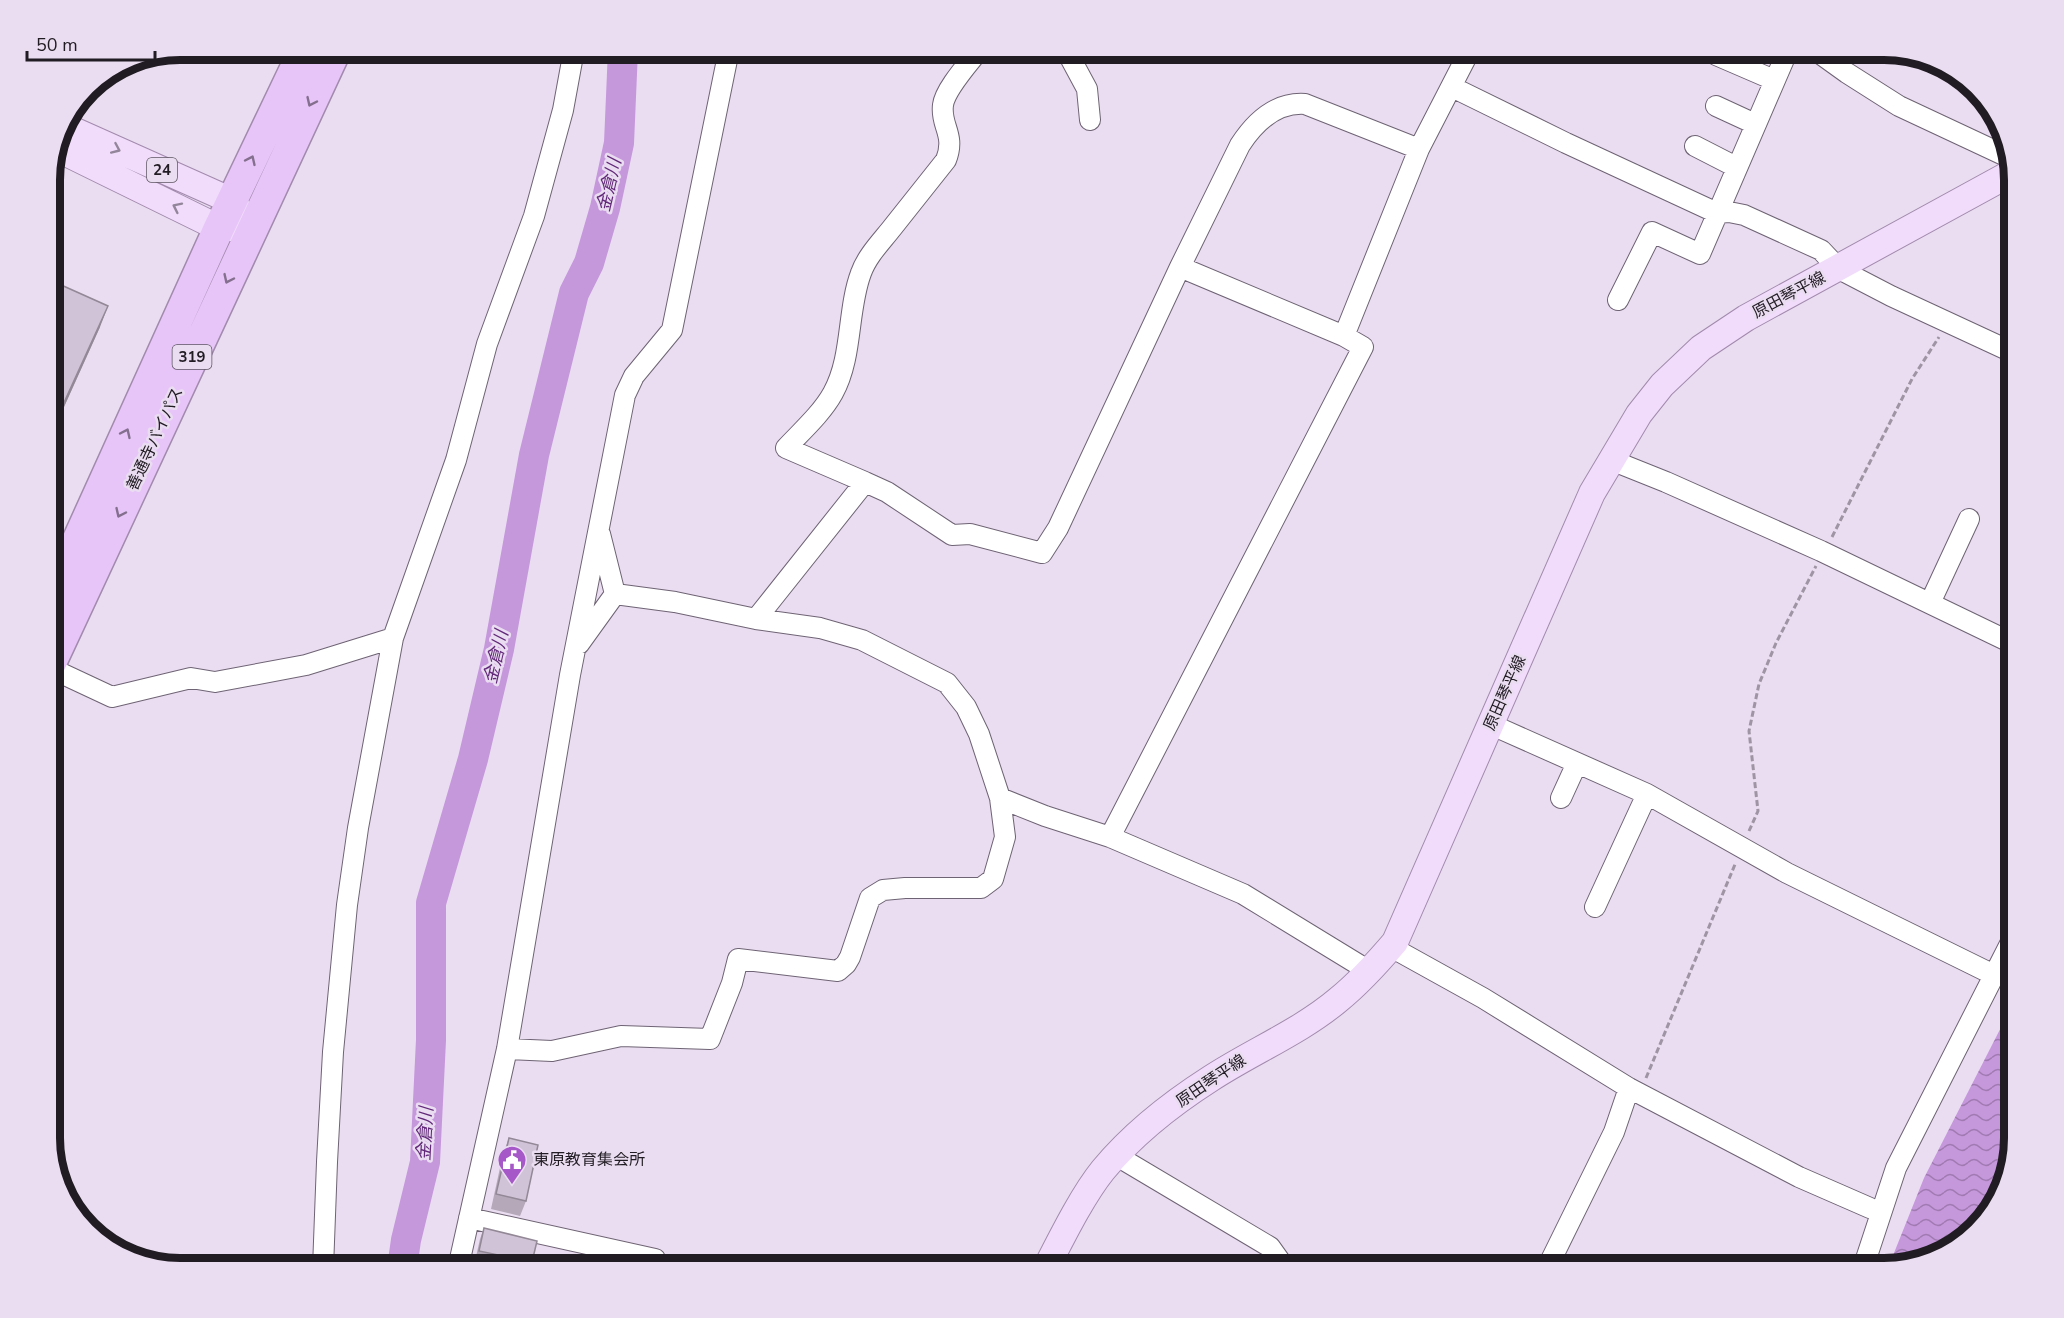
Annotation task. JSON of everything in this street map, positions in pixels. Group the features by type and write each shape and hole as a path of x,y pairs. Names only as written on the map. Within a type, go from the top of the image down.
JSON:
{"highway":[{"name":"善通寺バイパス","path":"60,579 219,228 299,60"},
{"name":"善通寺バイパス","path":"60,645 251,228 331,60"}],"main road":[{"name":"24","path":"71,129 232,201"},
{"name":"24","path":"63,152 219,228 251,228"},
{"name":"原田琴平線","path":"1051,1258 1096,1181 1131,1140 1210,1079 1337,1002 1395,942 1592,493 1639,414 1662,385 1701,348 1746,318 2004,177"},
{"path":"232,201 251,228"}],"street":[{"path":"324,1258 333,1063 347,905 358,828 393,638 456,460 488,345 534,216 563,110 572,60"},
{"path":"461,1258 507,1049 574,652 625,395 634,376 672,330 727,60"},
{"path":"972,60 943,102 943,111 951,139 946,160 872,252 862,270 855,291 850,331 841,373 834,392 786,448 887,492 952,535 970,534 1042,553 1063,517 1180,267 1240,145 1252,127 1262,118 1292,103 1305,104 1419,149"},
{"path":"1071,60 1087,89 1090,120"},
{"path":"1344,336 1419,149 1465,60"},
{"path":"1727,60 1774,81"},
{"path":"1618,300 1652,231 1700,254 1783,60"},
{"path":"1829,60 1899,106 2001,154"},
{"path":"1452,87 1717,213 1729,212 1744,215 1821,250 1839,269 2004,348"},
{"path":"1716,106 1755,123"},
{"path":"1695,146 1736,166"},
{"path":"1110,837 1363,347 1344,336 1180,267"},
{"path":"1611,460 1676,486 1823,552 2004,639"},
{"path":"756,619 865,482"},
{"path":"1930,603 1969,519"},
{"path":"598,530 615,594"},
{"path":"507,1049 552,1051 621,1036 710,1039 732,983 738,958 838,971 850,957 870,898 883,890 905,888 981,888 993,879 1005,837 1000,798 980,734 966,707 947,683 862,640 820,628 756,619 675,602 615,594"},
{"path":"574,652 615,594"},
{"path":"60,672 112,697 191,678 215,682 306,665 393,638"},
{"path":"1492,725 1647,794 1787,873 1994,975"},
{"path":"1561,798 1577,763"},
{"path":"1595,907 1613,848 1647,794"},
{"path":"1000,798 1045,816 1110,837 1243,894 1369,971"},
{"path":"1391,947 1483,998 1634,1091 1799,1177 1870,1208"},
{"path":"1867,1258 1896,1168 2004,956"},
{"path":"1552,1258 1634,1091"},
{"path":"1117,1156 1270,1247 1278,1258"},
{"path":"470,1218 650,1258"}],"path":[{"path":"1634,1091 1670,1024 1758,811 1749,731 1759,684 1776,643 1912,379 1948,322"}],"water":[{"path":"2004,1022 2003,1154 1992,1191 1974,1217 1951,1238 1915,1254 1892,1257 1924,1178"}],"building":[{"path":"60,284 108,306 60,411"},
{"path":"509,1138 538,1145 526,1201 496,1194"},
{"path":"484,1228 537,1241 533,1258 513,1258 479,1251"}],"waterway":[{"name":"金倉川","path":"403,1258 425,1162 431,1040 431,903 473,759 499,649 534,455 574,293 589,263 605,208 619,143 623,60"}],"place":[{"name":"東原教育集会所","path":"512,1186"}]}
